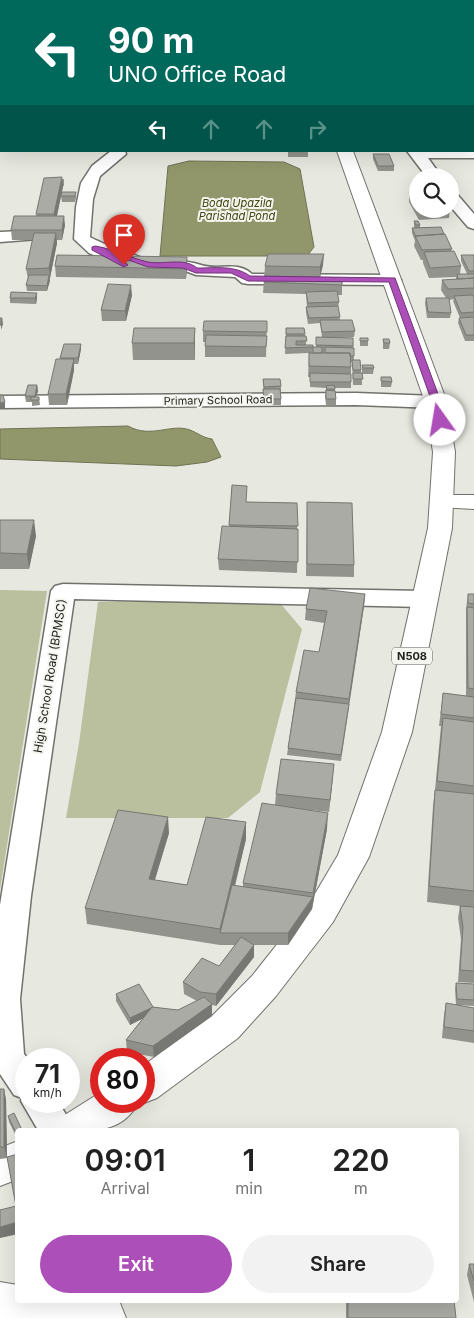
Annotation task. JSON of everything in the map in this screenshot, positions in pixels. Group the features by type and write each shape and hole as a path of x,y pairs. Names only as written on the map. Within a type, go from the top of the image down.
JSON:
{"main road":[{"name":"N508","path":"155,1078 225,1027 290,954 321,913 353,856 397,732 440,518 444,452 436,402 345,152"},
{"path":"446,502 474,502"},
{"path":"76,1128 101,1113"},
{"path":"0,1168 15,1160"},
{"path":"0,1303 105,1318"}],"street":[{"path":"118,152 119,154 104,163 92,175 82,239 95,249 114,257 124,265"},
{"path":"415,153 474,154"},
{"path":"415,153 427,168"},
{"path":"459,201 474,224"},
{"path":"0,237 82,234"},
{"path":"95,249 112,251 148,264 183,265 191,266 196,270 240,272 248,279 392,280"},
{"name":"Primary School Road","path":"0,402 317,399 436,402"},
{"name":"High School Road (BPMSC)","path":"15,1068 8,1058 4,999 16,896 63,591 423,599"},
{"path":"46,1113 57,1128"}],"shaded area":[{"path":"0,590 47,591 0,890"},
{"path":"210,601 280,603 302,629 260,792 228,818 66,818 79,743 98,602"}],"water":[{"name":"Boda Upazila Parishad Pond","path":"189,161 284,162 300,169 314,247 307,256 160,256 168,166"},
{"path":"128,426 136,430 145,431 176,428 190,430 203,437 212,439 221,457 207,462 176,466 0,459 0,429"}],"building":[{"path":"373,154 389,154 394,166 378,166"},
{"path":"62,177 54,214 36,214 44,178"},
{"path":"62,192 76,192 75,196 61,196"},
{"path":"14,216 64,216 62,230 11,230"},
{"path":"414,221 418,221 420,225 416,225"},
{"path":"441,227 444,234 416,236 412,228"},
{"path":"34,233 56,233 49,268 26,269"},
{"path":"445,234 452,249 422,250 415,236"},
{"path":"454,251 461,266 430,268 424,252"},
{"path":"268,254 324,254 320,267 265,266"},
{"path":"57,255 187,257 186,269 55,266"},
{"path":"461,255 474,255 474,271 469,271"},
{"path":"457,274 474,274 474,278 458,279"},
{"path":"29,275 49,275 47,286 26,285"},
{"path":"264,276 342,278 342,285 264,282"},
{"path":"474,278 474,288 448,289 442,280"},
{"path":"108,284 131,285 125,311 101,310"},
{"path":"337,291 339,302 308,303 306,292"},
{"path":"11,292 37,293 35,298 10,298"},
{"path":"473,295 474,312 461,313 454,296"},
{"path":"426,298 449,298 451,313 428,312"},
{"path":"338,306 340,317 309,318 306,307"},
{"path":"474,317 474,335 466,335 459,318"},
{"path":"320,320 352,320 355,331 322,332"},
{"path":"204,321 267,321 267,332 203,331"},
{"path":"134,328 195,328 194,343 132,343"},
{"path":"286,328 304,328 305,334 286,334"},
{"path":"206,335 267,336 266,347 205,346"},
{"path":"286,336 306,336 307,341 296,341 296,345 313,345 313,347 285,348"},
{"path":"316,337 353,338 353,346 316,345"},
{"path":"360,338 368,338 368,341 360,341"},
{"path":"383,339 389,339 390,343 384,343"},
{"path":"64,344 81,344 78,358 60,358"},
{"path":"313,347 322,347 322,353 313,353"},
{"path":"325,347 354,348 354,356 350,356 350,353 325,353"},
{"path":"309,353 350,353 351,367 309,366"},
{"path":"56,359 74,359 66,394 48,394"},
{"path":"352,360 360,360 361,370 353,370"},
{"path":"362,365 373,365 374,368 363,368"},
{"path":"310,373 351,374 351,382 310,382"},
{"path":"353,373 362,373 363,379 353,379"},
{"path":"381,377 391,377 392,382 381,381"},
{"path":"263,379 280,379 281,386 264,387"},
{"path":"28,385 37,385 35,396 25,396"},
{"path":"334,385 335,389 327,389 326,386"},
{"path":"263,389 280,389 281,399 264,399"},
{"path":"326,390 335,391 336,399 326,399"},
{"path":"0,395 3,395 5,402 0,403"},
{"path":"31,397 39,397 39,400 31,400"},
{"path":"232,485 247,486 246,502 297,503 298,526 229,525"},
{"path":"307,502 352,503 354,565 307,564"},
{"path":"0,520 34,520 27,554 0,553"},
{"path":"222,526 298,529 298,562 218,559"},
{"path":"310,588 365,594 349,699 296,692 304,650 319,652 327,611 306,609"},
{"path":"468,594 474,594 474,604 468,603"},
{"path":"467,607 474,608 474,689 468,688"},
{"path":"443,693 474,697 474,718 441,714"},
{"path":"296,698 349,704 341,755 288,748"},
{"path":"443,718 474,722 474,786 437,781"},
{"path":"281,759 334,764 330,800 276,794"},
{"path":"435,790 474,794 474,891 429,886"},
{"path":"262,803 328,813 313,893 243,883"},
{"path":"118,810 168,817 149,879 187,885 206,817 246,822 220,929 85,908"},
{"path":"232,885 313,897 288,933 220,933"},
{"path":"460,906 474,907 474,971 460,970 463,927"},
{"path":"241,937 254,945 216,994 200,992 183,982 202,958 219,966"},
{"path":"456,983 474,984 474,1000 457,999"},
{"path":"139,984 153,1007 130,1018 116,994"},
{"path":"204,997 212,1004 153,1046 126,1040 152,1007 178,1010"},
{"path":"446,1003 474,1008 474,1031 444,1027"},
{"path":"0,1089 4,1089 4,1147 0,1147"},
{"path":"14,1113 21,1128 15,1128 15,1131 8,1116"},
{"path":"15,1155 15,1201 7,1157"},
{"path":"15,1206 15,1223 0,1227 0,1210"},
{"path":"469,1264 474,1264 474,1281"},
{"path":"348,1303 454,1303 456,1318 348,1318"}],"route":[{"path":"124,265 114,257 95,249 112,251 137,262 148,264 183,265 191,266 196,270 240,272 243,277 248,279 392,280 436,402 440,420"}]}
